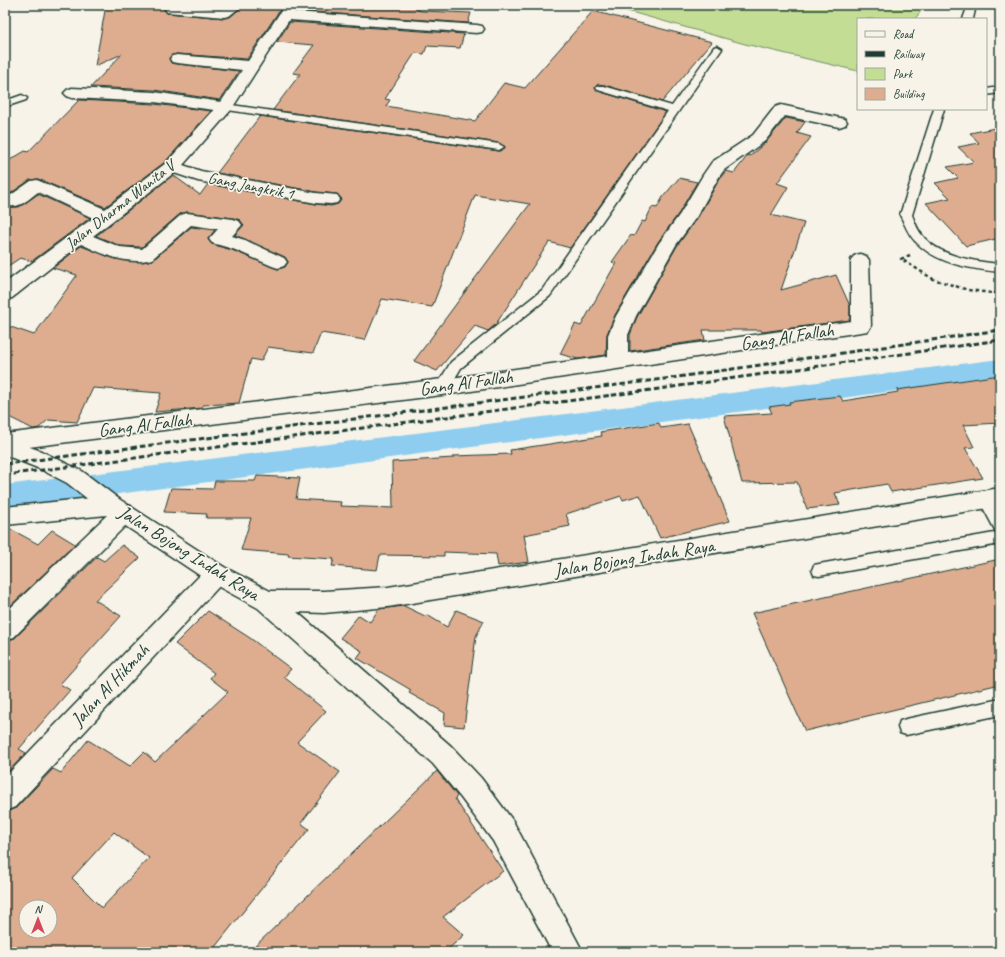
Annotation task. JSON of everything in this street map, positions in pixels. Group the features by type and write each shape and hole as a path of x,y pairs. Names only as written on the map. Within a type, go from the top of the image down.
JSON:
{"street":[{"path":"172,9 224,13 236,5"},
{"path":"288,10 314,18 477,29"},
{"name":"Jalan Dharma Wanita V","path":"5,294 172,167 225,107 288,10"},
{"path":"177,59 251,66"},
{"path":"72,93 154,97 225,107"},
{"path":"618,362 618,335 626,316 668,243 688,216 711,174 718,166 759,138 781,110 840,122"},
{"name":"Gang Jangkrik 1","path":"172,167 198,176 316,198 331,199"},
{"path":"5,199 13,202 37,185 106,217"},
{"path":"80,237 118,252 146,255 187,219 233,225 218,239 239,244 278,262"},
{"name":"Gang Al Fallah","path":"5,442 443,387 861,326 860,260"},
{"name":"Jalan Bojong Indah Raya","path":"5,446 40,459 78,480 216,574 267,601 442,755 471,788 503,831 568,952"},
{"name":"Jalan Bojong Indah Raya","path":"267,601 324,602 388,597 993,498"},
{"path":"5,516 110,503"},
{"path":"5,629 110,503"},
{"name":"Jalan Al Hikmah","path":"5,797 216,574"}],"lane":[{"path":"968,18 972,5"},
{"path":"443,387 456,365 546,293 717,49"},
{"path":"600,88 675,110"},
{"path":"987,92 1000,90"},
{"path":"5,104 22,98"},
{"path":"225,107 499,148"},
{"path":"939,110 906,215 919,239 947,258 981,266 1000,268"},
{"path":"993,498 1000,526"},
{"path":"819,570 1000,538"},
{"path":"906,727 1000,707"}],"green space":[{"path":"616,5 910,5 923,8 916,18 857,18 857,71 745,44 613,7"}],"building":[{"path":"106,5 168,5 164,9 167,13 224,18 230,17 244,5 283,5 247,59 177,54 172,55 169,58 171,63 239,71 220,100 154,90 91,87 122,54 95,66"},
{"path":"300,5 336,8 338,5 419,5 417,10 422,11 471,13 468,23 297,11"},
{"path":"593,11 712,42 662,102 604,85 598,84 595,87 598,91 666,112 570,248 549,242 496,324 488,331 475,326 437,371 414,361 530,204 475,195 432,307 382,299 365,340 321,333 313,353 268,347 261,361 251,359 239,403 203,405 202,408 155,412 161,393 93,388 77,422 48,420 39,428 33,429 5,415 5,325 34,335 77,275 53,268 81,246 115,259 143,262 153,260 191,227 215,230 208,239 212,244 232,250 278,269 285,267 288,262 285,257 235,235 244,225 240,220 233,218 187,212 180,214 142,247 120,246 96,236 173,175 200,195 208,184 316,204 331,206 338,204 342,199 337,194 316,192 217,173 260,116 499,151 505,148 499,143 273,110 300,74 293,73 314,45 277,42 290,22 464,34 460,48 427,46 424,54 415,53 385,99 390,100 386,106 475,121 504,83 525,88"},
{"path":"79,100 154,104 211,111 165,162 105,207 38,179 30,180 11,193 5,193 5,163 25,151 28,152"},
{"path":"786,118 805,122 797,133 811,137 777,183 788,187 771,215 804,223 781,290 836,275 850,306 850,320 762,332 761,330 703,330 705,340 630,351 630,335 637,317 677,246 698,217 720,178 726,171 734,173 748,155 750,156 766,142"},
{"path":"1000,127 1000,238 966,246 926,203 950,198 935,183 958,178 947,167 974,162 958,147 979,143 970,133"},
{"path":"679,178 697,182 679,213 658,242 615,315 607,334 606,355 578,359 560,354 575,324 581,326 616,263 612,262 631,235 634,236 642,221 645,222 652,207 657,208 663,197"},
{"path":"38,194 90,218 32,261 20,258 5,268 5,207 19,207"},
{"path":"1000,375 1000,423 963,425 974,447 965,448 983,478 891,492 887,484 835,493 840,505 807,509 797,482 742,483 724,416 772,413 769,407 790,404 789,402 840,396 843,401 898,392 897,390"},
{"path":"659,423 661,428 688,424 730,521 660,538 640,495 623,500 621,496 566,514 570,526 524,535 529,562 498,566 496,554 444,552 444,556 380,555 377,570 332,566 334,559 288,556 289,554 241,550 251,518 206,518 207,514 164,512 171,488 213,489 215,481 255,481 257,476 300,478 296,499 341,502 340,506 393,508 392,462 453,458 453,456 511,454 510,450 602,436 600,432"},
{"path":"5,526 38,544 52,530 75,544 5,611"},
{"path":"122,545 140,558 95,600 121,616 60,684 70,690 19,749 26,753 5,775 5,641 15,638 97,557 104,561"},
{"path":"1000,559 1000,684 805,731 752,613"},
{"path":"404,606 425,616 427,615 447,627 456,610 484,621 476,636 464,727 444,725 445,713 409,693 411,690 357,658 362,651 340,638 359,615 370,622 379,609"},
{"path":"208,611 250,638 291,669 284,677 326,711 297,742 340,772 301,823 309,829 211,952 5,952 5,812 16,808 53,769 61,773 88,740 130,766 144,752 155,762 228,692 210,678 214,673 175,644","holes":["114,832 149,858 102,908 72,878"]},
{"path":"437,771 457,796 455,799 503,871 443,917 464,935 445,952 249,952"}],"waterway":[{"path":"5,497 717,406 1000,368"}],"railway":[{"path":"5,464 664,379 1000,330"},
{"path":"5,475 659,389 1000,340"}]}
